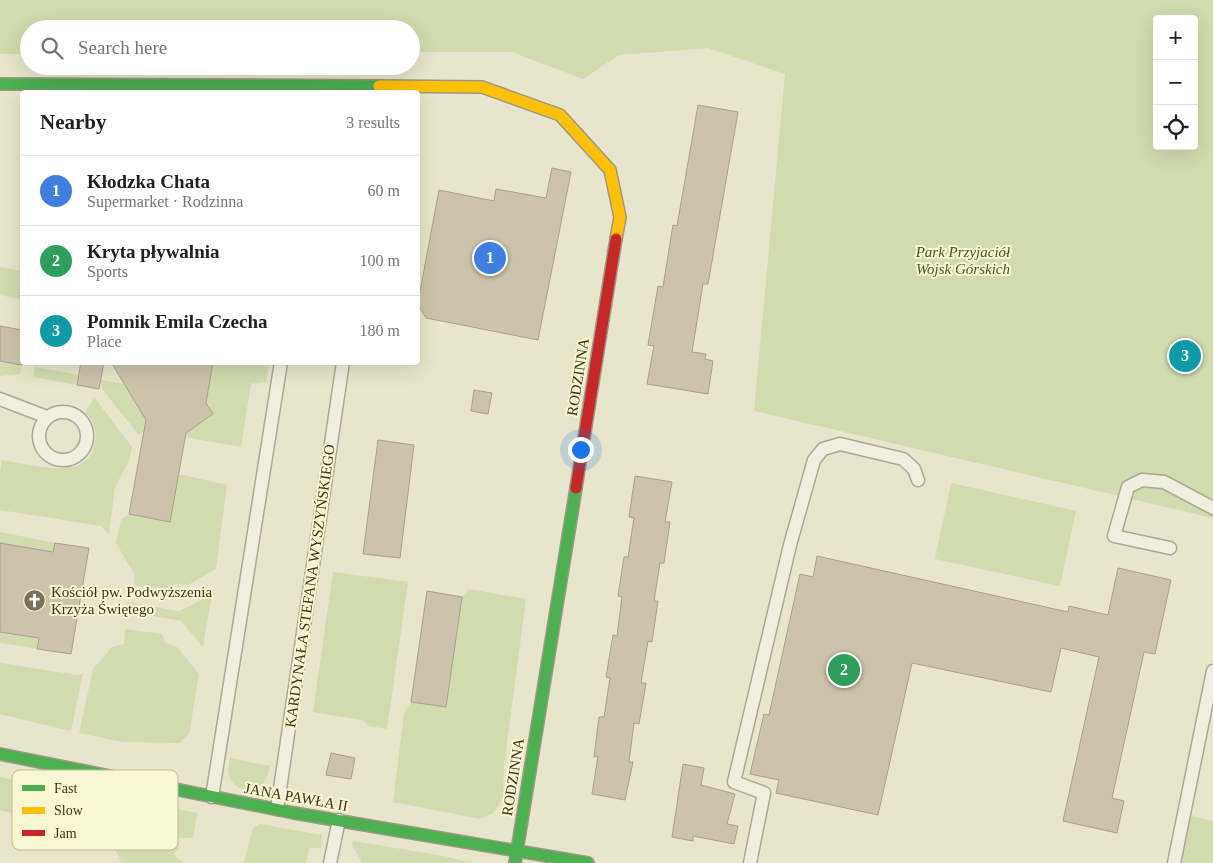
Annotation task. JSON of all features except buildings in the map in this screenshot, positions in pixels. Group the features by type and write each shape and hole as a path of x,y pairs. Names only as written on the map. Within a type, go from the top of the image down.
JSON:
{"street":[{"name":"RODZINNA","path":"0,84 379,89 482,87 560,115 610,170 620,217 516,857"},
{"name":"JANA PAWŁA II","path":"0,754 75,770"},
{"name":"JANA PAWŁA II","path":"178,791 339,820 516,857 588,863"}],"lane":[{"path":"212,797 281,365"},
{"name":"KARDYNAŁA STEFANA WYSZYŃSKIEGO","path":"277,809 343,365"},
{"path":"0,399 47,417"},
{"path":"750,863 764,792 734,782 790,545 814,460 823,449 840,444 903,459 914,469 918,480"},
{"path":"1170,548 1114,536 1128,487 1142,480 1164,482 1213,508"},
{"path":"1174,863 1211,693 1213,671"},
{"path":"330,863 339,820"}],"green space":[{"name":"Park Przyjaciół Wojsk Górskich","path":"0,0 1213,0 1213,518 754,411 785,74 708,48 619,55 583,79 512,52 420,52 420,20 20,20 20,54 0,54"},
{"path":"0,267 20,271 20,300 0,295"},
{"path":"0,361 22,365 20,374 0,376"},
{"path":"213,365 269,365 266,382 251,384 241,447 185,437 189,414 201,422 213,414 206,403"},
{"path":"35,367 79,375 77,385 33,377"},
{"path":"101,380 141,387 146,417 144,432 138,434 102,389"},
{"path":"94,397 132,447 129,461 115,487 109,534 101,526 0,510 0,472 2,460 57,468 71,467 83,463 91,454 95,441 95,429 85,413"},
{"path":"183,475 227,485 216,569 188,585 175,584 170,592 135,586 134,574 116,543 121,520 129,514 170,522 178,476"},
{"path":"951,483 1076,511 1060,586 935,559"},
{"path":"0,532 55,543 53,552 0,543"},
{"path":"333,572 408,582 387,729 369,726 362,720 313,712"},
{"path":"469,589 526,599 504,766 503,799 493,813 480,819 393,802 404,713 411,702 446,707 462,597"},
{"path":"212,595 203,647 181,621 126,611 127,602 179,611"},
{"path":"125,629 162,634 165,643 177,647 199,674 189,734 179,743 123,742 79,733 93,669 112,647 124,644"},
{"path":"0,632 39,638 37,649 0,643"},
{"path":"0,663 78,675 83,673 71,731 0,714"},
{"path":"230,758 270,766 267,777 255,789 247,790 240,788 230,778 228,770"},
{"path":"0,777 12,780 12,813 0,810"},
{"path":"178,809 197,813 193,838 179,838 178,850"},
{"path":"1193,816 1213,821 1213,863 1181,863 1190,818"},
{"path":"260,824 322,835 321,848 309,848 306,863 244,863 253,828"},
{"path":"354,841 449,857 470,863 362,863 352,844"},
{"path":"115,850 178,850 174,853 176,858 185,863 123,863"}],"traffic: fast":[{"path":"0,84 379,86"},
{"path":"515,863 576,488"},
{"path":"0,754 80,770"},
{"path":"178,790 294,813 588,863"}],"traffic: slow":[{"path":"379,86 482,87 560,115 610,170 620,217 616,239"}],"traffic: jam":[{"path":"576,488 616,239"}],"place":[{"name":"Kłodzka Chata","path":"490,258"},
{"name":"Pomnik Emila Czecha","path":"1185,356"},
{"name":"Kościół pw. Podwyższenia Krzyża Świętego","path":"35,601"},
{"name":"Kryta pływalnia","path":"844,670"}]}
